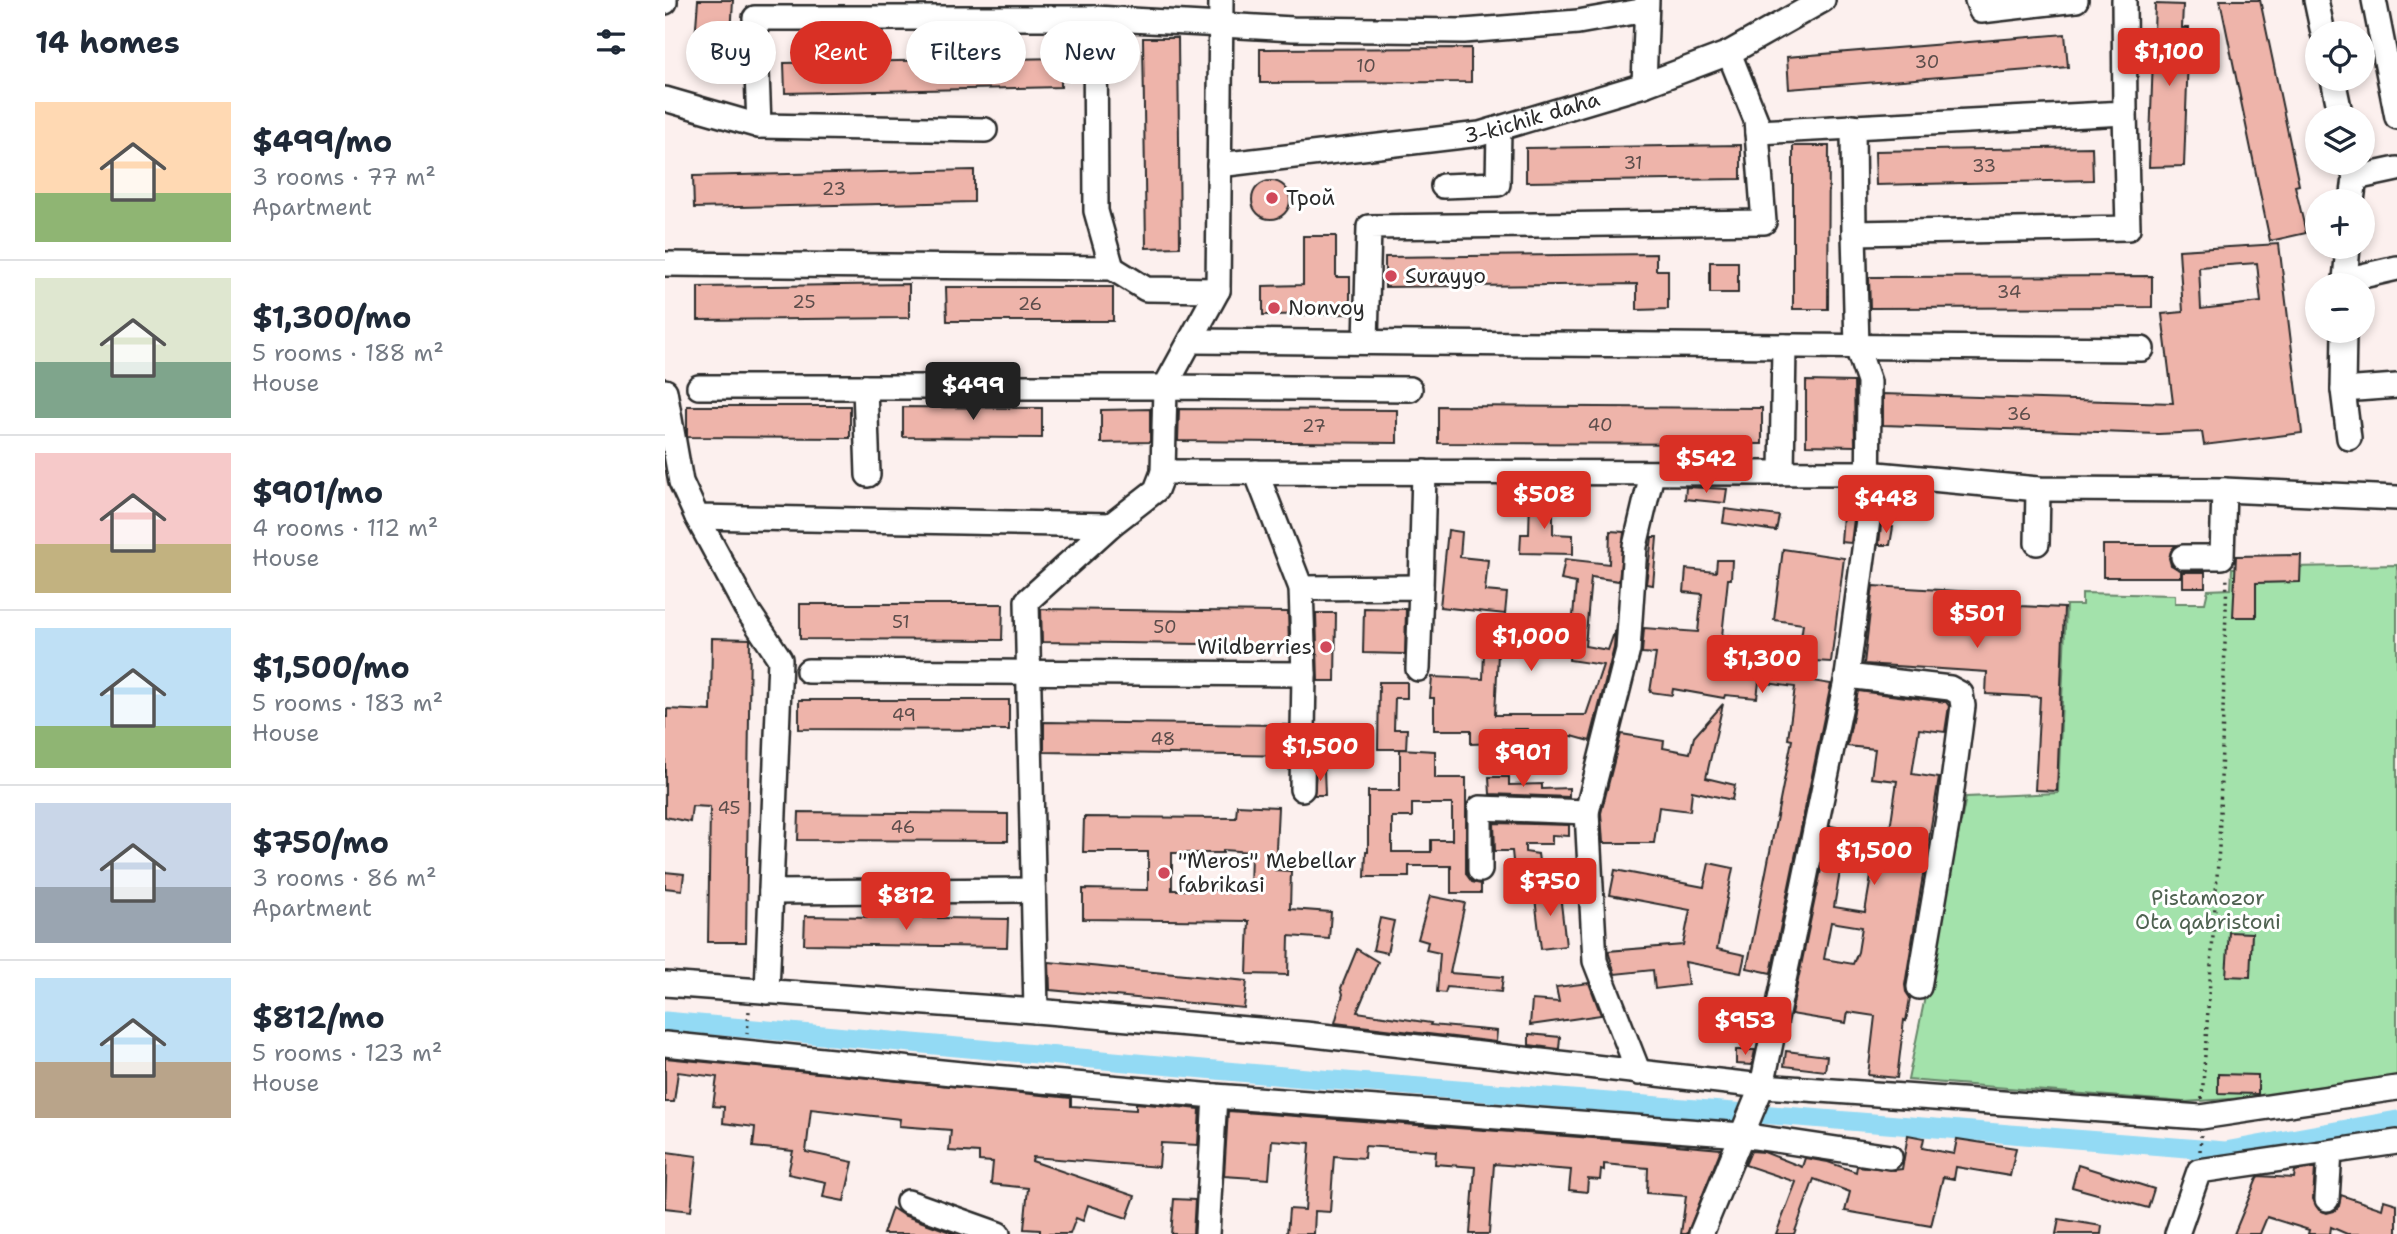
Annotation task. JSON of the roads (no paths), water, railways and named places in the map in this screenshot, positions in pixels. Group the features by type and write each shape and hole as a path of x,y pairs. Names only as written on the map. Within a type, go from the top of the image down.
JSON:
{"street":[{"path":"1036,1011 1027,601 1111,525 1156,490 1163,472 1165,387 1218,290 1221,0"},
{"name":"3-kichik daha","path":"1219,165 1480,134 1644,85 1729,53 1823,0"},
{"path":"1977,0 1981,11 2076,0"},
{"path":"1854,233 2128,228 2124,0"},
{"path":"2316,0 2320,21"},
{"path":"2374,0 2397,117"},
{"path":"759,126 755,18 1095,18 1293,29 1464,31 1578,22 1646,5 1644,85"},
{"path":"1095,18 1095,211 1112,268"},
{"path":"1366,342 1369,227 1764,222 1756,120 1729,53"},
{"path":"665,99 759,126 985,130"},
{"path":"1757,132 2125,113"},
{"path":"1701,1234 1762,1086 1847,676 1868,520 1869,382 1857,347 1853,126"},
{"path":"1443,186 1498,184 1499,128"},
{"path":"2375,170 2397,169"},
{"path":"665,264 1112,268 1146,289 1218,290"},
{"path":"2375,274 2397,268"},
{"path":"1191,341 2142,349"},
{"path":"2344,343 2343,390 2349,438"},
{"path":"1782,471 1784,346"},
{"path":"2343,390 2397,386"},
{"path":"699,387 1410,389"},
{"path":"866,387 868,475"},
{"path":"665,391 681,482 747,608 780,659 771,892 758,992"},
{"path":"1163,472 1652,474 1782,471 1867,473 2038,489 2224,490 2397,498"},
{"path":"1256,472 1301,588 1304,674 1302,789"},
{"path":"1418,668 1424,472"},
{"path":"1639,1073 1595,961 1587,812 1628,650 1635,546 1652,474"},
{"path":"2037,543 2038,489"},
{"path":"2183,556 2223,556 2224,490"},
{"path":"697,517 1111,525"},
{"path":"1301,588 1421,587"},
{"path":"808,671 1304,674"},
{"path":"1847,676 1950,688 1961,694 1963,706 1949,812 1919,987"},
{"path":"1480,870 1480,808 1587,812"},
{"path":"771,892 1033,890"},
{"path":"665,985 1036,1011 1305,1034 1762,1086 2201,1124 2397,1088"},
{"path":"665,1044 1215,1096 1742,1135 1890,1157"},
{"path":"1207,1234 1215,1096"},
{"path":"2177,1234 2199,1171 2397,1142"},
{"path":"2327,1199 2330,1152"},
{"path":"908,1202 998,1234"}],"waterway":[{"path":"665,1021 1295,1077 2225,1151 2397,1120"}],"place":[{"name":"Трой","path":"1272,198"},
{"name":"Surayyo","path":"1391,276"},
{"name":"Nonvoy","path":"1274,308"},
{"name":"Wildberries","path":"1326,647"},
{"name":"\"Meros\" Mebellar fabrikasi","path":"1164,873"}],"park label":[{"name":"Pistamozor Ota qabristoni","path":"2208,910"}]}
